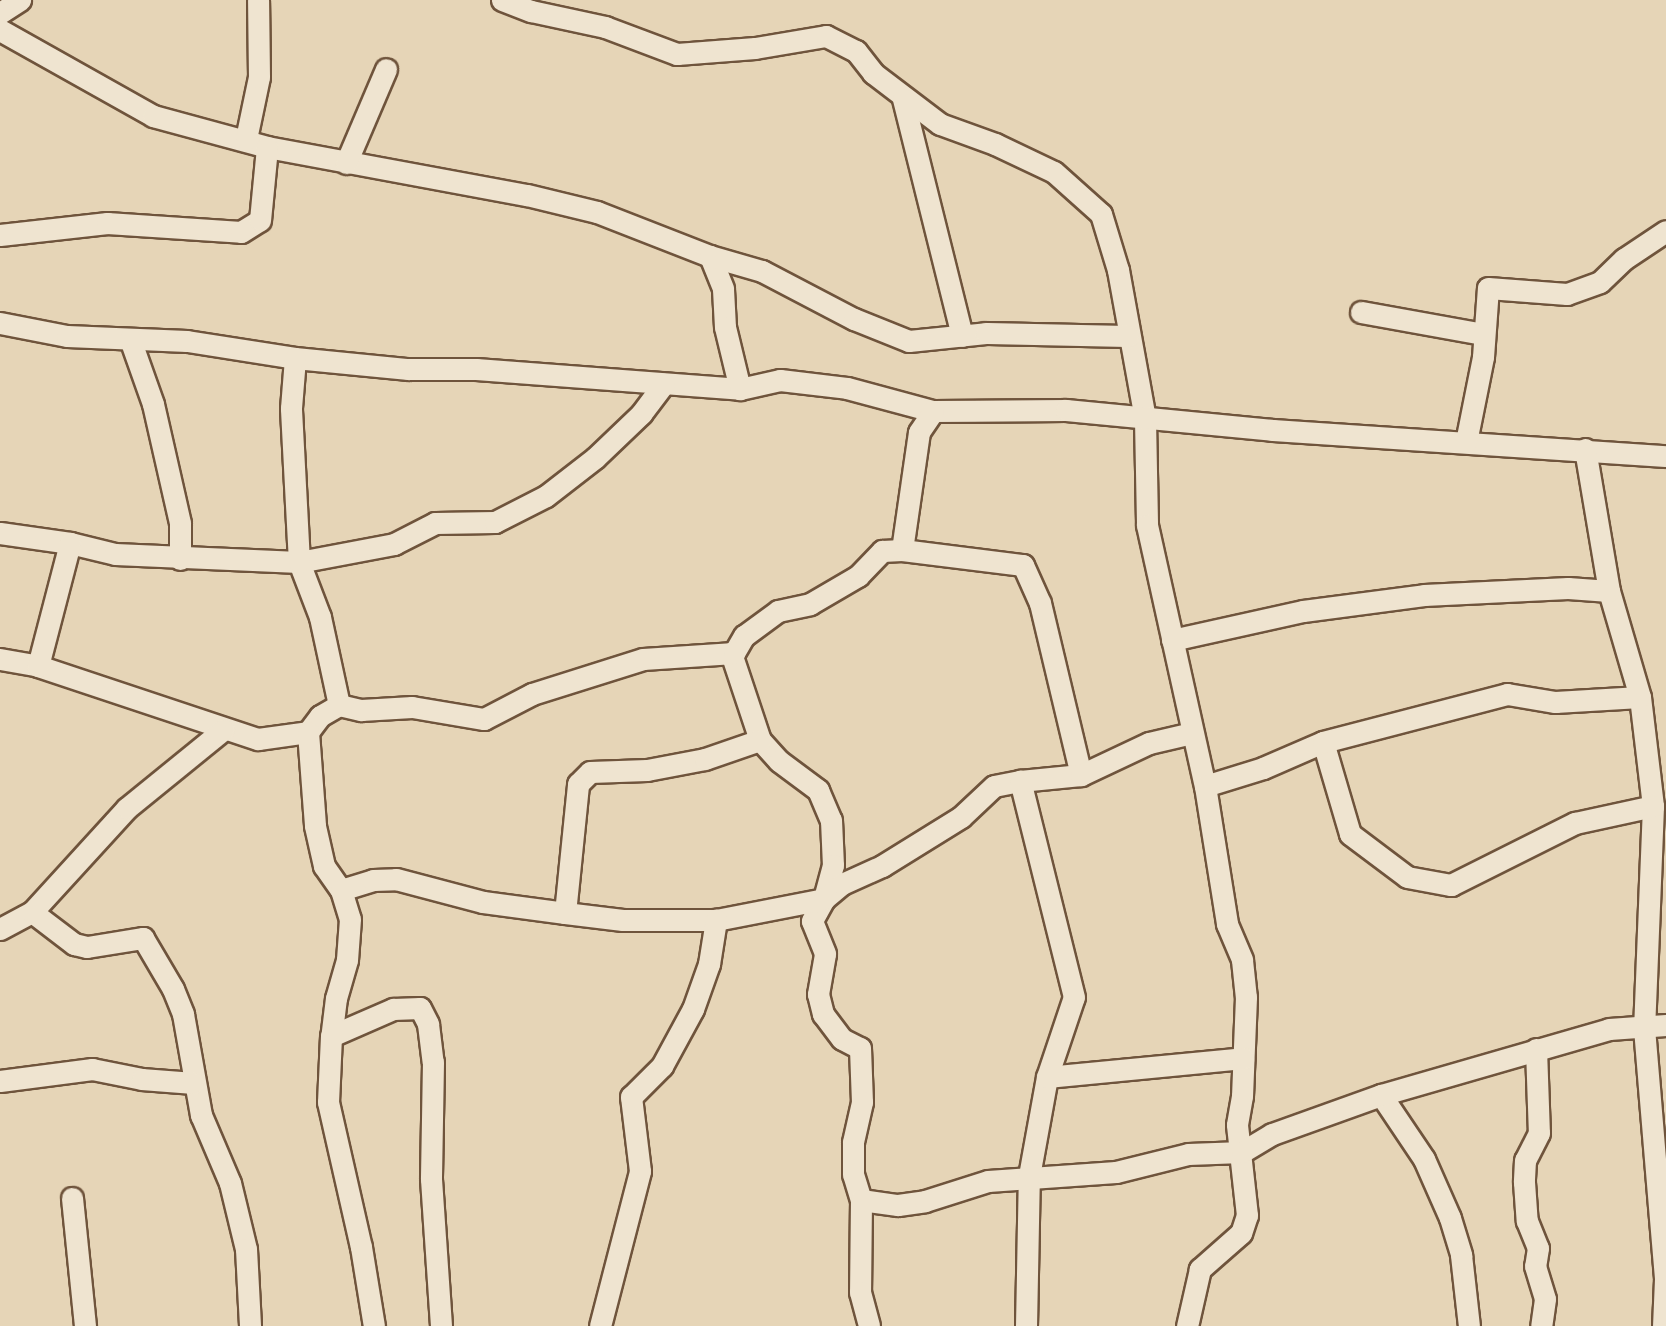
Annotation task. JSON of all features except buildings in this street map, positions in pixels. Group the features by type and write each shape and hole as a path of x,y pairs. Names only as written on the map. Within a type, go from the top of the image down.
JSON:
{"street":[{"path":"0,13 20,0"},
{"path":"246,139 259,77 258,0"},
{"path":"502,0 531,11 605,27 677,54 755,48 826,36 856,51 873,73 903,99 940,124 995,144 1054,172 1101,214 1118,270 1128,336 1145,419 1146,525 1205,786 1227,924 1242,960 1246,997 1237,1125 1242,1152 1247,1215 1241,1233 1200,1269 1186,1326"},
{"path":"0,30 153,116 246,139 267,147 527,195 597,212 710,256 762,272 854,319 909,341 1043,332 1128,336"},
{"path":"346,163 386,69"},
{"path":"903,99 962,336"},
{"path":"0,235 108,223 241,232 260,220 267,147"},
{"path":"1466,442 1483,357 1488,288 1567,294 1600,282 1624,259 1666,231"},
{"path":"710,256 723,289 725,327 740,389"},
{"path":"1361,312 1483,334"},
{"path":"0,323 67,336 187,341 295,358 740,389 780,380 847,388 933,411 1066,410 1145,419 1666,456"},
{"path":"130,339 153,404 180,523 180,559"},
{"path":"295,358 291,408 299,562 320,617 339,705"},
{"path":"0,533 70,543 115,554 180,559 299,562 394,544 435,523 495,522 546,496 595,458 641,414 664,384"},
{"path":"902,550 919,432 933,411"},
{"path":"1585,449 1609,591 1640,698 1653,806 1644,1028 1665,1279 1663,1326"},
{"path":"38,666 70,543"},
{"path":"869,1326 861,1292 861,1200 853,1174 854,1142 862,1102 860,1048 836,1030 823,1014 818,994 825,954 812,921 824,899 833,865 831,820 818,790 779,760 760,740 731,653 734,653 744,636 778,611 810,604 858,576 882,551 902,550 1023,565 1040,603 1081,775"},
{"path":"1172,640 1303,611 1424,595 1568,588 1609,591"},
{"path":"374,1326 361,1247 328,1102 331,1036 336,998 347,960 350,919 341,890 324,866 315,826 308,732 320,716 339,705 362,710 412,707 484,720 532,694 643,659 734,653"},
{"path":"0,659 38,666 223,730 258,739 308,732"},
{"path":"1205,786 1263,768 1323,742 1506,694 1555,702 1640,698"},
{"path":"0,929 32,912 127,808 223,730"},
{"path":"341,890 373,880 396,879 483,902 565,913 624,920 716,920 824,899 842,884 882,866 961,817 994,786 1081,775 1149,743 1192,733"},
{"path":"565,913 578,784 590,772 647,770 705,759 760,740"},
{"path":"1323,742 1350,834 1407,877 1451,885 1575,823 1653,806"},
{"path":"1020,781 1074,997 1047,1077 1029,1176 1026,1326"},
{"path":"32,912 74,944 87,947 138,936 143,938 183,1014 193,1083 201,1115 230,1183 246,1249 250,1326"},
{"path":"600,1326 640,1171 631,1097 662,1066 693,1009 710,964 716,920"},
{"path":"331,1036 393,1009 420,1008 428,1024 433,1062 431,1179 441,1326"},
{"path":"861,1200 898,1205 988,1181 1029,1176 1116,1172 1188,1154 1242,1152 1272,1134 1381,1095 1536,1048 1609,1029 1666,1025"},
{"path":"1536,1048 1539,1133 1525,1160 1524,1182 1527,1221 1538,1248 1535,1266 1545,1299 1541,1326"},
{"path":"1047,1077 1243,1058"},
{"path":"0,1082 92,1069 142,1079 193,1083"},
{"path":"1381,1095 1424,1159 1450,1218 1461,1255 1469,1326"},
{"path":"72,1198 85,1326"}]}
